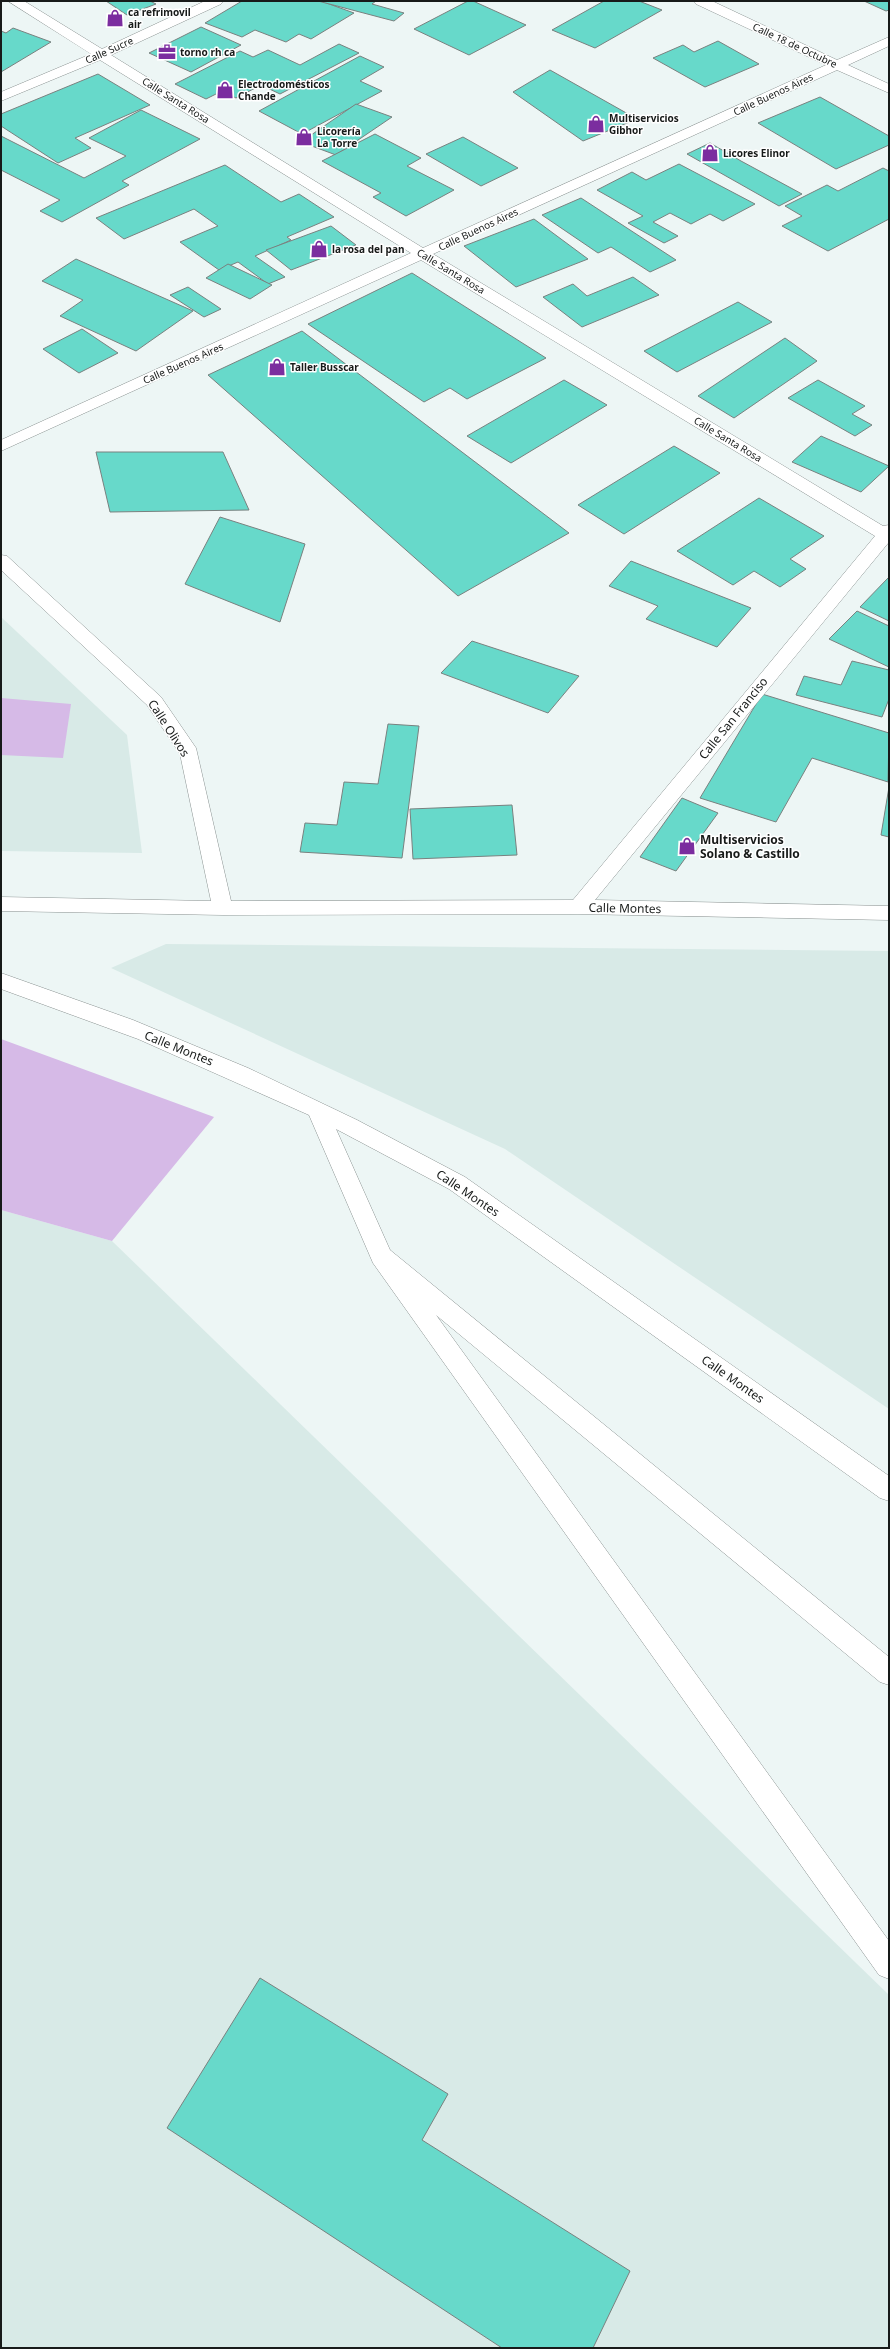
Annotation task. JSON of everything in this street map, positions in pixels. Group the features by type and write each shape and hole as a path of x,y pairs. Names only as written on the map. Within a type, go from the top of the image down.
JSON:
{"street":[{"name":"Calle Santa Rosa","path":"15,1 103,54 422,254 888,534"},
{"name":"Calle Sucre","path":"1,97 103,54 216,1"},
{"name":"Calle 18 de Octubre","path":"701,1 889,89"},
{"name":"Calle Buenos Aires","path":"1,446 889,41"},
{"name":"Calle San Franciso","path":"578,907 888,534"},
{"name":"Calle Olivos","path":"1,560 154,701 189,752 223,908"},
{"name":"Calle Montes","path":"1,904 223,908 578,907 889,913"},
{"name":"Calle Montes","path":"1,980 164,1041 261,1083 404,1153 457,1184 889,1490"},
{"path":"318,1112 381,1256 889,1965"},
{"path":"381,1256 889,1673"}],"shaded area":[{"path":"1,617 127,735 142,853 1,851"},
{"path":"1,698 71,704 63,758 1,755"},
{"path":"166,944 888,951 889,1409 505,1149 111,968"},
{"path":"1,1039 214,1117 112,1241 1,1210"},
{"path":"1,1210 112,1241 889,1995 889,2348 1,2348"}],"building":[{"path":"106,1 150,1 156,4 127,15"},
{"path":"242,1 321,1 354,13 311,39 299,34 286,42 255,30 242,37 205,23"},
{"path":"318,1 376,1 372,4 404,13 394,21"},
{"path":"468,1 473,1 526,25 469,55 414,29"},
{"path":"604,1 639,1 662,10 595,48 552,30"},
{"path":"864,1 889,1 889,10 886,11"},
{"path":"201,27 241,45 191,72 149,53"},
{"path":"13,28 51,42 1,72 1,31 6,33"},
{"path":"718,41 759,64 705,87 653,58 683,45 694,52"},
{"path":"339,44 359,53 280,94 261,85 236,98 222,91 206,99 175,84 240,51 253,57 268,50 300,65"},
{"path":"360,56 384,67 360,81 382,91 302,134 259,111"},
{"path":"550,70 637,119 583,141 513,92"},
{"path":"98,74 150,105 75,138 91,148 58,163 1,126 1,114"},
{"path":"820,97 889,136 889,145 836,169 758,123"},
{"path":"356,104 392,117 336,155 301,142"},
{"path":"141,110 200,139 122,181 129,185 62,222 40,211 60,200 1,170 1,136 84,178 126,156 89,138"},
{"path":"375,134 421,158 407,166 454,190 406,216 373,197 381,193 322,161"},
{"path":"463,137 518,168 481,186 426,154"},
{"path":"710,143 802,194 779,206 687,154"},
{"path":"679,164 755,204 723,221 710,214 691,224 670,213 653,222 678,236 664,243 628,223 643,216 597,190 632,172 646,180"},
{"path":"225,165 281,202 299,194 334,217 287,237 291,240 255,256 285,277 268,284 238,262 219,270 180,242 218,226 194,209 124,239 96,218"},
{"path":"883,168 889,171 889,219 828,251 782,226 802,216 785,206 827,185 838,191"},
{"path":"581,198 676,260 650,272 611,247 598,253 542,215"},
{"path":"534,219 588,259 516,287 464,246"},
{"path":"331,226 356,245 291,270 266,250"},
{"path":"76,259 193,311 136,351 60,316 83,300 42,281"},
{"path":"228,264 272,285 250,299 206,278"},
{"path":"412,273 546,358 467,399 450,388 424,402 308,324"},
{"path":"633,277 659,295 582,327 543,297 573,284 587,296"},
{"path":"188,287 221,309 204,317 170,295"},
{"path":"738,302 772,322 677,372 644,351"},
{"path":"82,329 118,353 79,373 43,349"},
{"path":"302,331 569,533 458,596 208,375"},
{"path":"785,338 817,361 734,418 698,396"},
{"path":"564,380 607,405 511,463 467,436"},
{"path":"818,380 865,406 852,414 872,425 855,436 788,398"},
{"path":"821,436 889,466 861,492 792,462"},
{"path":"674,446 720,473 624,534 578,505"},
{"path":"96,452 223,452 249,510 110,512"},
{"path":"759,498 824,536 790,559 806,569 780,587 754,571 733,585 677,551"},
{"path":"220,517 305,544 280,622 185,584"},
{"path":"631,561 751,608 717,647 646,619 658,606 609,586"},
{"path":"888,578 889,579 889,621 860,607"},
{"path":"857,611 889,626 889,667 829,639"},
{"path":"472,641 579,676 548,713 441,673"},
{"path":"852,661 889,670 889,699 882,717 796,695 804,676 841,685"},
{"path":"762,694 889,733 888,782 812,758 776,822 700,798"},
{"path":"388,724 419,726 402,858 300,852 305,823 337,825 344,782 378,784"},
{"path":"889,787 889,837 881,835"},
{"path":"682,798 718,813 676,871 640,857"},
{"path":"512,805 517,855 413,859 410,809"},
{"path":"260,1978 448,2094 422,2140 630,2271 593,2348 502,2348 167,2128"}],"place":[{"name":"ca refrimovil air","path":"115,18"},
{"name":"torno rh ca","path":"167,52"},
{"name":"Electrodomésticos Chande","path":"225,90"},
{"name":"Multiservicios Gibhor","path":"596,124"},
{"name":"Licorería La Torre","path":"304,137"},
{"name":"Licores Elinor","path":"710,153"},
{"name":"la rosa del pan","path":"319,249"},
{"name":"Taller Busscar","path":"277,367"},
{"name":"Multiservicios Solano & Castillo","path":"687,846"}]}
